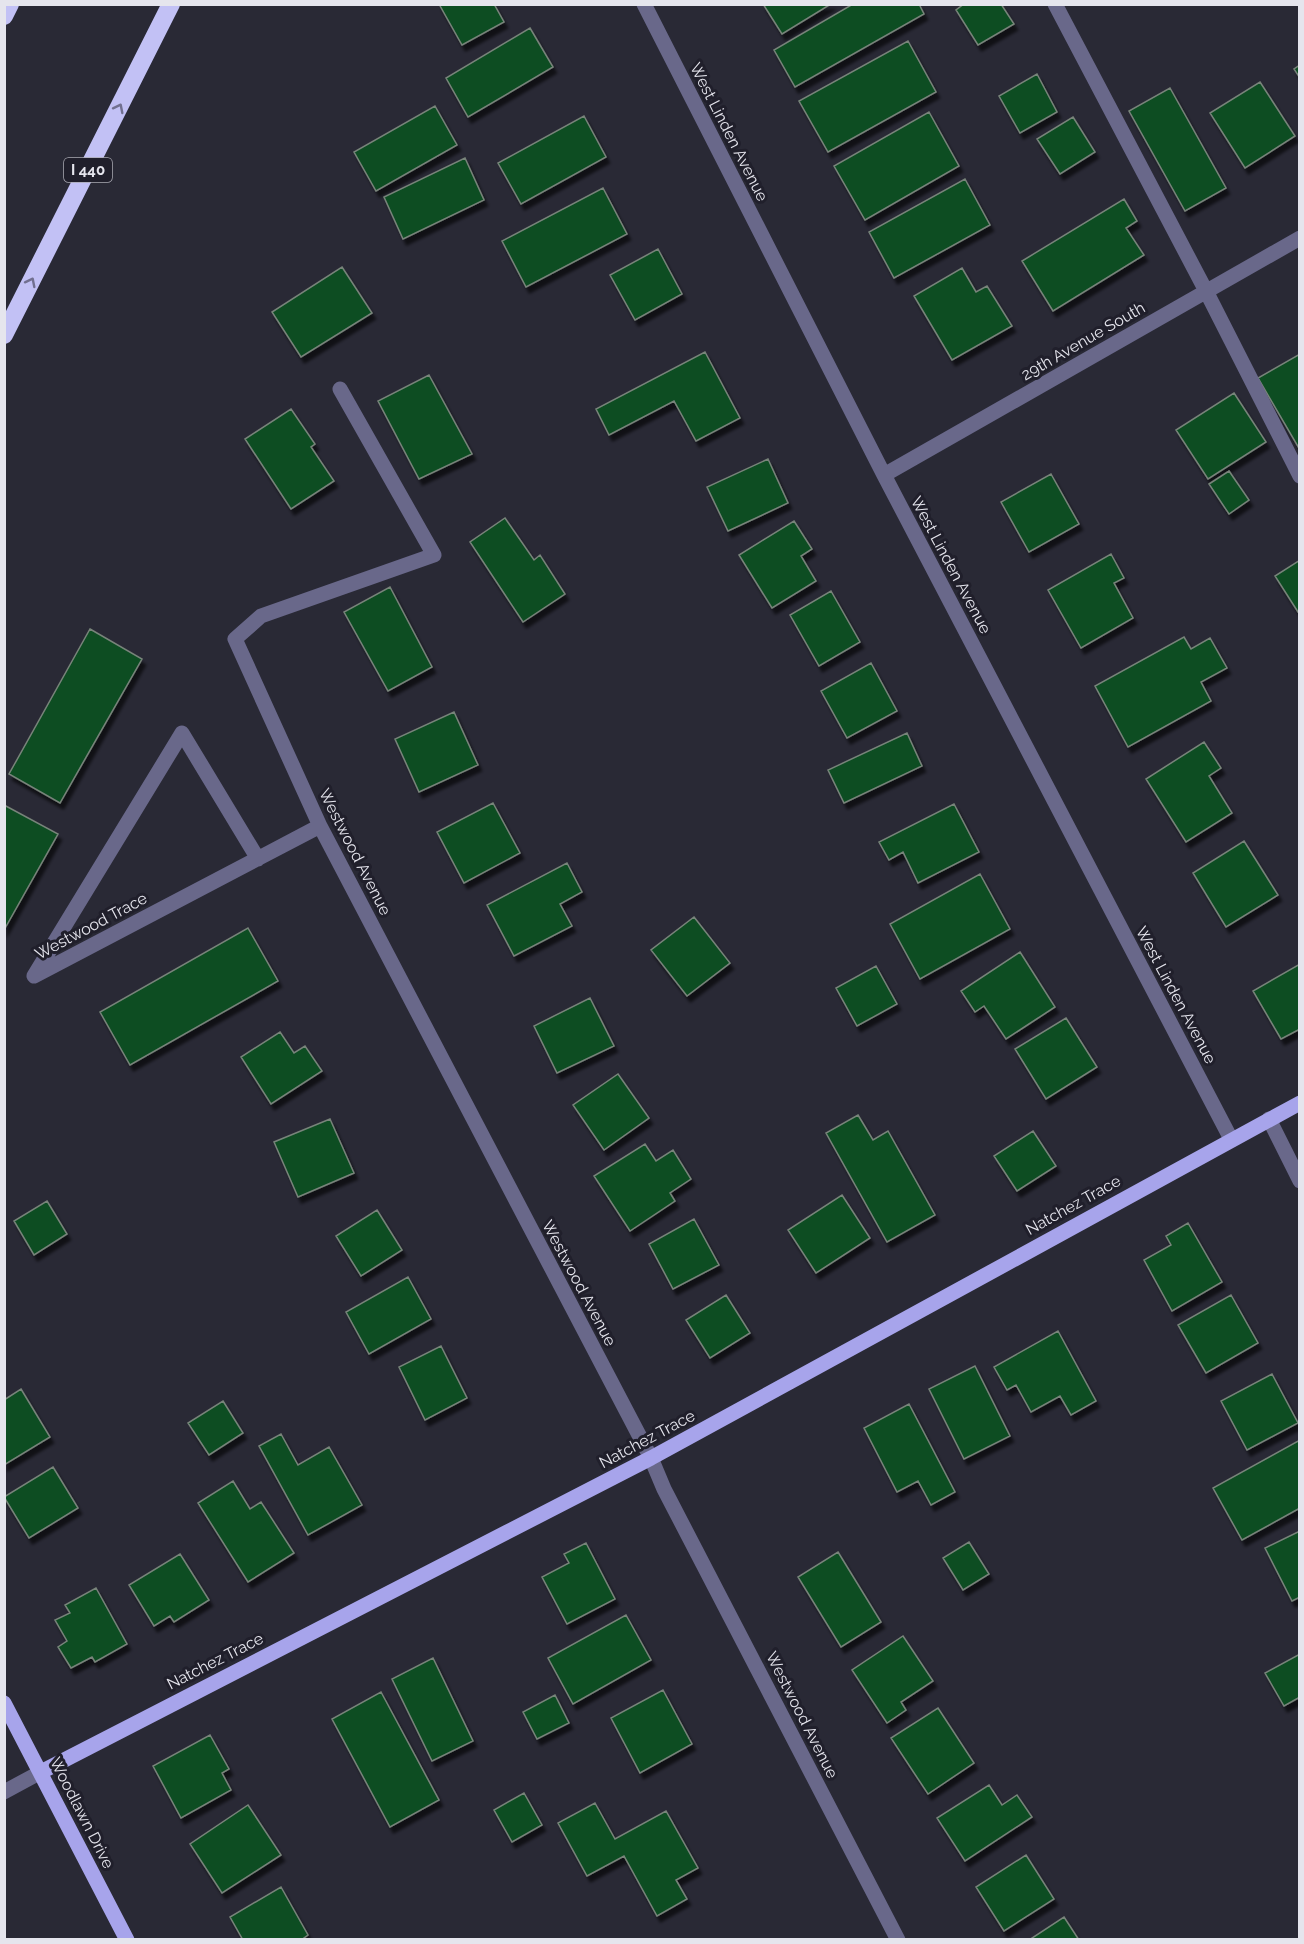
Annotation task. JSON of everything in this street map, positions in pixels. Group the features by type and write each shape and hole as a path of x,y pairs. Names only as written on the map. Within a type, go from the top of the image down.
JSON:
{"highway":[{"path":"4,16 10,4"},
{"name":"I 440","path":"4,334 171,4"}],"main road":[{"name":"Natchez Trace","path":"41,1772 651,1458 1299,1102"},
{"name":"Woodlawn Drive","path":"4,1703 127,1940"}],"street":[{"name":"West Linden Avenue","path":"644,4 884,475 1231,1139"},
{"path":"1055,4 1206,291 1299,476"},
{"name":"29th Avenue South","path":"884,475 1299,238"},
{"name":"Westwood Avenue","path":"340,389 434,555 261,616 235,639 320,826 651,1458 670,1500 898,1940"},
{"name":"Westwood Trace","path":"258,859 182,733 34,976 258,859 320,826"},
{"path":"1269,1119 1299,1181"},
{"name":"Natchez Trace","path":"4,1792 41,1772"}],"building":[{"path":"439,4 494,4 504,22 462,45"},
{"path":"763,4 831,4 782,34"},
{"path":"853,4 919,4 924,14 795,87 774,50"},
{"path":"964,4 1001,4 1014,24 978,45 956,10"},
{"path":"530,28 553,67 468,117 446,78"},
{"path":"908,41 936,92 828,152 799,101"},
{"path":"1300,65 1300,78 1294,69"},
{"path":"1037,74 1057,112 1020,133 999,96"},
{"path":"1260,82 1295,136 1245,168 1210,113"},
{"path":"1170,88 1226,188 1185,211 1129,111"},
{"path":"435,106 457,145 376,191 354,152"},
{"path":"929,112 959,166 865,220 834,166"},
{"path":"584,116 606,157 521,204 498,163"},
{"path":"1073,117 1095,152 1060,174 1037,139"},
{"path":"465,158 484,200 403,239 384,197"},
{"path":"965,179 990,225 894,278 869,232"},
{"path":"603,188 627,234 526,287 502,241"},
{"path":"1124,199 1137,221 1126,228 1144,255 1053,311 1022,261"},
{"path":"658,249 682,294 635,320 610,275"},
{"path":"342,267 372,313 301,357 272,312"},
{"path":"962,268 976,292 987,286 1012,326 952,360 914,296"},
{"path":"705,352 740,418 696,441 674,401 609,435 596,409"},
{"path":"1300,354 1300,450 1258,378"},
{"path":"429,375 472,454 419,479 378,401"},
{"path":"1234,393 1266,442 1208,479 1176,430"},
{"path":"291,409 315,444 311,447 334,481 291,509 245,439"},
{"path":"768,459 788,503 728,531 707,487"},
{"path":"1229,471 1249,500 1229,514 1209,484"},
{"path":"1051,474 1079,524 1029,552 1001,502"},
{"path":"505,518 534,560 540,555 565,594 523,622 470,542"},
{"path":"794,521 812,549 801,556 816,581 772,608 739,555"},
{"path":"1111,554 1124,578 1114,583 1133,618 1081,648 1048,590"},
{"path":"1300,560 1300,611 1298,612 1275,576"},
{"path":"390,587 432,667 388,691 344,612"},
{"path":"831,591 860,642 819,666 790,615"},
{"path":"90,629 142,659 60,803 9,774"},
{"path":"1184,637 1191,649 1210,638 1227,668 1201,682 1211,701 1128,747 1095,686"},
{"path":"871,663 897,711 847,738 821,691"},
{"path":"454,712 478,765 419,792 395,739"},
{"path":"907,733 922,766 844,803 828,770"},
{"path":"1204,742 1221,768 1209,776 1232,813 1186,842 1146,779"},
{"path":"493,803 520,853 464,883 437,832"},
{"path":"954,804 979,852 918,883 903,852 889,860 879,842"},
{"path":"4,805 58,834 4,930"},
{"path":"1244,841 1278,895 1226,927 1193,873"},
{"path":"567,863 582,892 560,904 572,926 514,956 487,905"},
{"path":"980,874 1010,929 920,979 890,924"},
{"path":"694,917 730,963 687,996 651,950"},
{"path":"248,928 278,981 130,1065 100,1012"},
{"path":"1020,952 1055,1007 1006,1039 984,1006 975,1012 961,991"},
{"path":"1300,964 1300,1029 1281,1039 1253,991"},
{"path":"876,966 897,1004 857,1026 836,988"},
{"path":"590,998 614,1046 557,1073 534,1026"},
{"path":"1066,1018 1097,1067 1046,1099 1015,1049"},
{"path":"280,1032 294,1053 305,1046 322,1071 271,1104 241,1057"},
{"path":"618,1074 649,1118 604,1150 573,1105"},
{"path":"858,1115 873,1140 888,1131 935,1215 887,1242 826,1133"},
{"path":"330,1119 354,1173 298,1197 274,1142"},
{"path":"1033,1131 1056,1166 1017,1191 994,1156"},
{"path":"645,1144 656,1161 673,1150 691,1179 670,1193 675,1201 630,1231 594,1176"},
{"path":"842,1195 870,1238 816,1273 788,1230"},
{"path":"47,1201 67,1234 34,1255 14,1221"},
{"path":"377,1210 402,1250 361,1276 336,1236"},
{"path":"694,1219 719,1265 673,1289 649,1244"},
{"path":"1188,1223 1222,1282 1172,1311 1144,1260 1171,1245 1166,1236"},
{"path":"408,1277 431,1319 369,1354 346,1312"},
{"path":"726,1295 750,1333 710,1358 686,1320"},
{"path":"1231,1295 1258,1343 1206,1373 1178,1325"},
{"path":"1058,1331 1096,1401 1071,1415 1060,1396 1031,1412 1016,1385 1007,1390 994,1367"},
{"path":"441,1346 467,1398 425,1420 399,1367"},
{"path":"975,1366 1010,1436 964,1459 929,1389"},
{"path":"1272,1374 1298,1423 1247,1450 1221,1401"},
{"path":"21,1389 50,1437 4,1465 4,1400"},
{"path":"223,1401 243,1433 209,1455 188,1423"},
{"path":"909,1404 955,1492 931,1505 918,1481 897,1492 864,1428"},
{"path":"281,1434 298,1465 329,1447 362,1505 308,1535 259,1446"},
{"path":"1300,1440 1300,1508 1242,1540 1213,1488"},
{"path":"53,1467 78,1508 29,1538 4,1497"},
{"path":"233,1481 250,1509 261,1502 294,1553 248,1582 198,1503"},
{"path":"1300,1531 1300,1597 1292,1601 1265,1548"},
{"path":"969,1542 989,1574 963,1590 943,1558"},
{"path":"586,1543 615,1599 567,1624 542,1577 569,1563 564,1554"},
{"path":"838,1552 881,1622 841,1647 798,1577"},
{"path":"180,1554 209,1600 174,1622 170,1616 154,1626 129,1585"},
{"path":"96,1588 127,1644 95,1662 92,1657 71,1668 58,1647 67,1641 55,1620 70,1613 65,1605"},
{"path":"626,1615 651,1660 573,1704 548,1658"},
{"path":"903,1636 933,1681 901,1702 906,1710 887,1723 852,1670"},
{"path":"1300,1654 1300,1697 1284,1706 1265,1673"},
{"path":"433,1658 473,1741 432,1761 392,1679"},
{"path":"663,1690 692,1744 640,1773 611,1718"},
{"path":"381,1692 439,1800 390,1827 332,1719"},
{"path":"555,1695 569,1723 537,1739 523,1712"},
{"path":"938,1708 974,1763 928,1794 891,1738"},
{"path":"210,1735 229,1769 222,1773 231,1790 181,1818 153,1766"},
{"path":"989,1785 1002,1805 1017,1795 1032,1817 965,1861 937,1818"},
{"path":"524,1793 542,1825 512,1842 494,1810"},
{"path":"595,1803 615,1839 666,1811 698,1868 676,1880 687,1899 657,1916 624,1856 587,1876 558,1823"},
{"path":"248,1805 281,1855 222,1893 190,1844"},
{"path":"1026,1855 1054,1899 1004,1931 976,1887"},
{"path":"281,1887 308,1935 301,1940 243,1940 230,1917"},
{"path":"1064,1917 1079,1940 1029,1940"}]}
